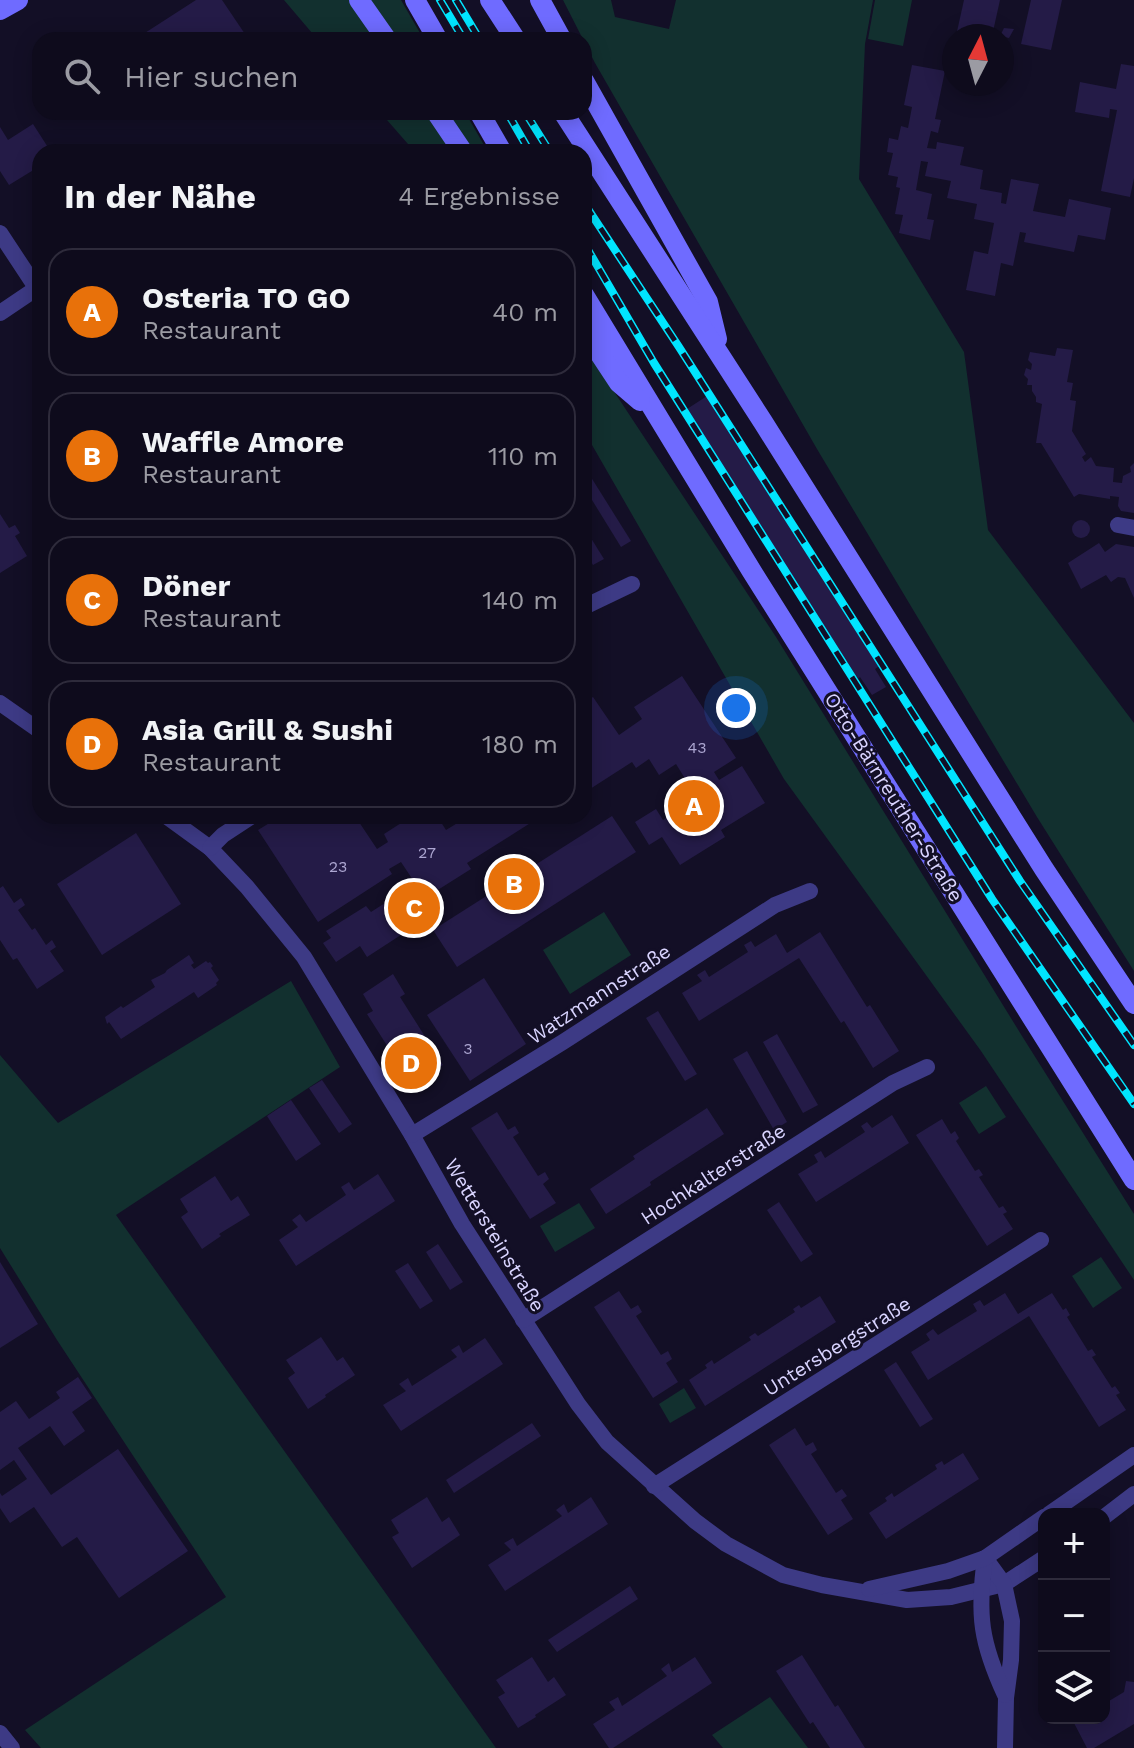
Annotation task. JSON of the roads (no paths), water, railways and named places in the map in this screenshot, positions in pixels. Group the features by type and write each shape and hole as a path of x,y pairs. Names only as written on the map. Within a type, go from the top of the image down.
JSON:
{"main road":[{"path":"0,10 18,0"},
{"path":"359,0 381,32"},
{"path":"415,0 433,32"},
{"path":"490,0 511,32"},
{"path":"540,0 558,32"},
{"path":"592,95 708,302 722,358"},
{"path":"441,120 458,144"},
{"path":"484,120 497,144"},
{"path":"568,120 584,144"},
{"path":"592,157 993,791 1134,1004"},
{"name":"Otto-Bärnreuther-Straße","path":"592,308 1134,1180"},
{"name":"Otto-Bärnreuther-Straße","path":"592,342 619,383 655,414"}],"street":[{"path":"0,233 32,279"},
{"path":"0,313 32,292"},
{"path":"592,603 632,584"},
{"path":"0,703 32,725"},
{"name":"Wettersteinstraße","path":"177,824 210,848 247,887 304,957 462,1224 578,1404 607,1442 654,1486 726,1544 783,1575 822,1585 907,1600 951,1597 1004,1584 1038,1562"},
{"path":"210,848 240,824"},
{"name":"Watzmannstraße","path":"412,1135 775,905 810,891"},
{"name":"Hochkalterstraße","path":"523,1320 893,1083 927,1067"},
{"name":"Untersbergstraße","path":"654,1486 1041,1240"},
{"path":"1058,1508 1134,1455"},
{"path":"1110,1512 1134,1494"},
{"name":"Wettersteinstraße","path":"859,1591 948,1571 985,1558 1038,1521"},
{"path":"985,1558 1004,1584 1012,1621 1005,1748"},
{"path":"985,1558 980,1591 982,1625 990,1663 1006,1698"},
{"path":"0,1733 12,1748"}],"railway":[{"path":"440,0 459,32"},
{"path":"456,0 475,32"},
{"path":"512,120 525,144"},
{"path":"530,120 545,144"},
{"path":"592,215 1020,881 1134,1045"},
{"path":"592,257 654,363 992,899 1134,1104"}],"place":[{"name":"Osteria TO GO","path":"694,806"},
{"name":"Waffle Amore","path":"514,884"},
{"name":"Döner","path":"414,908"},
{"name":"Asia Grill & Sushi","path":"411,1063"}]}
